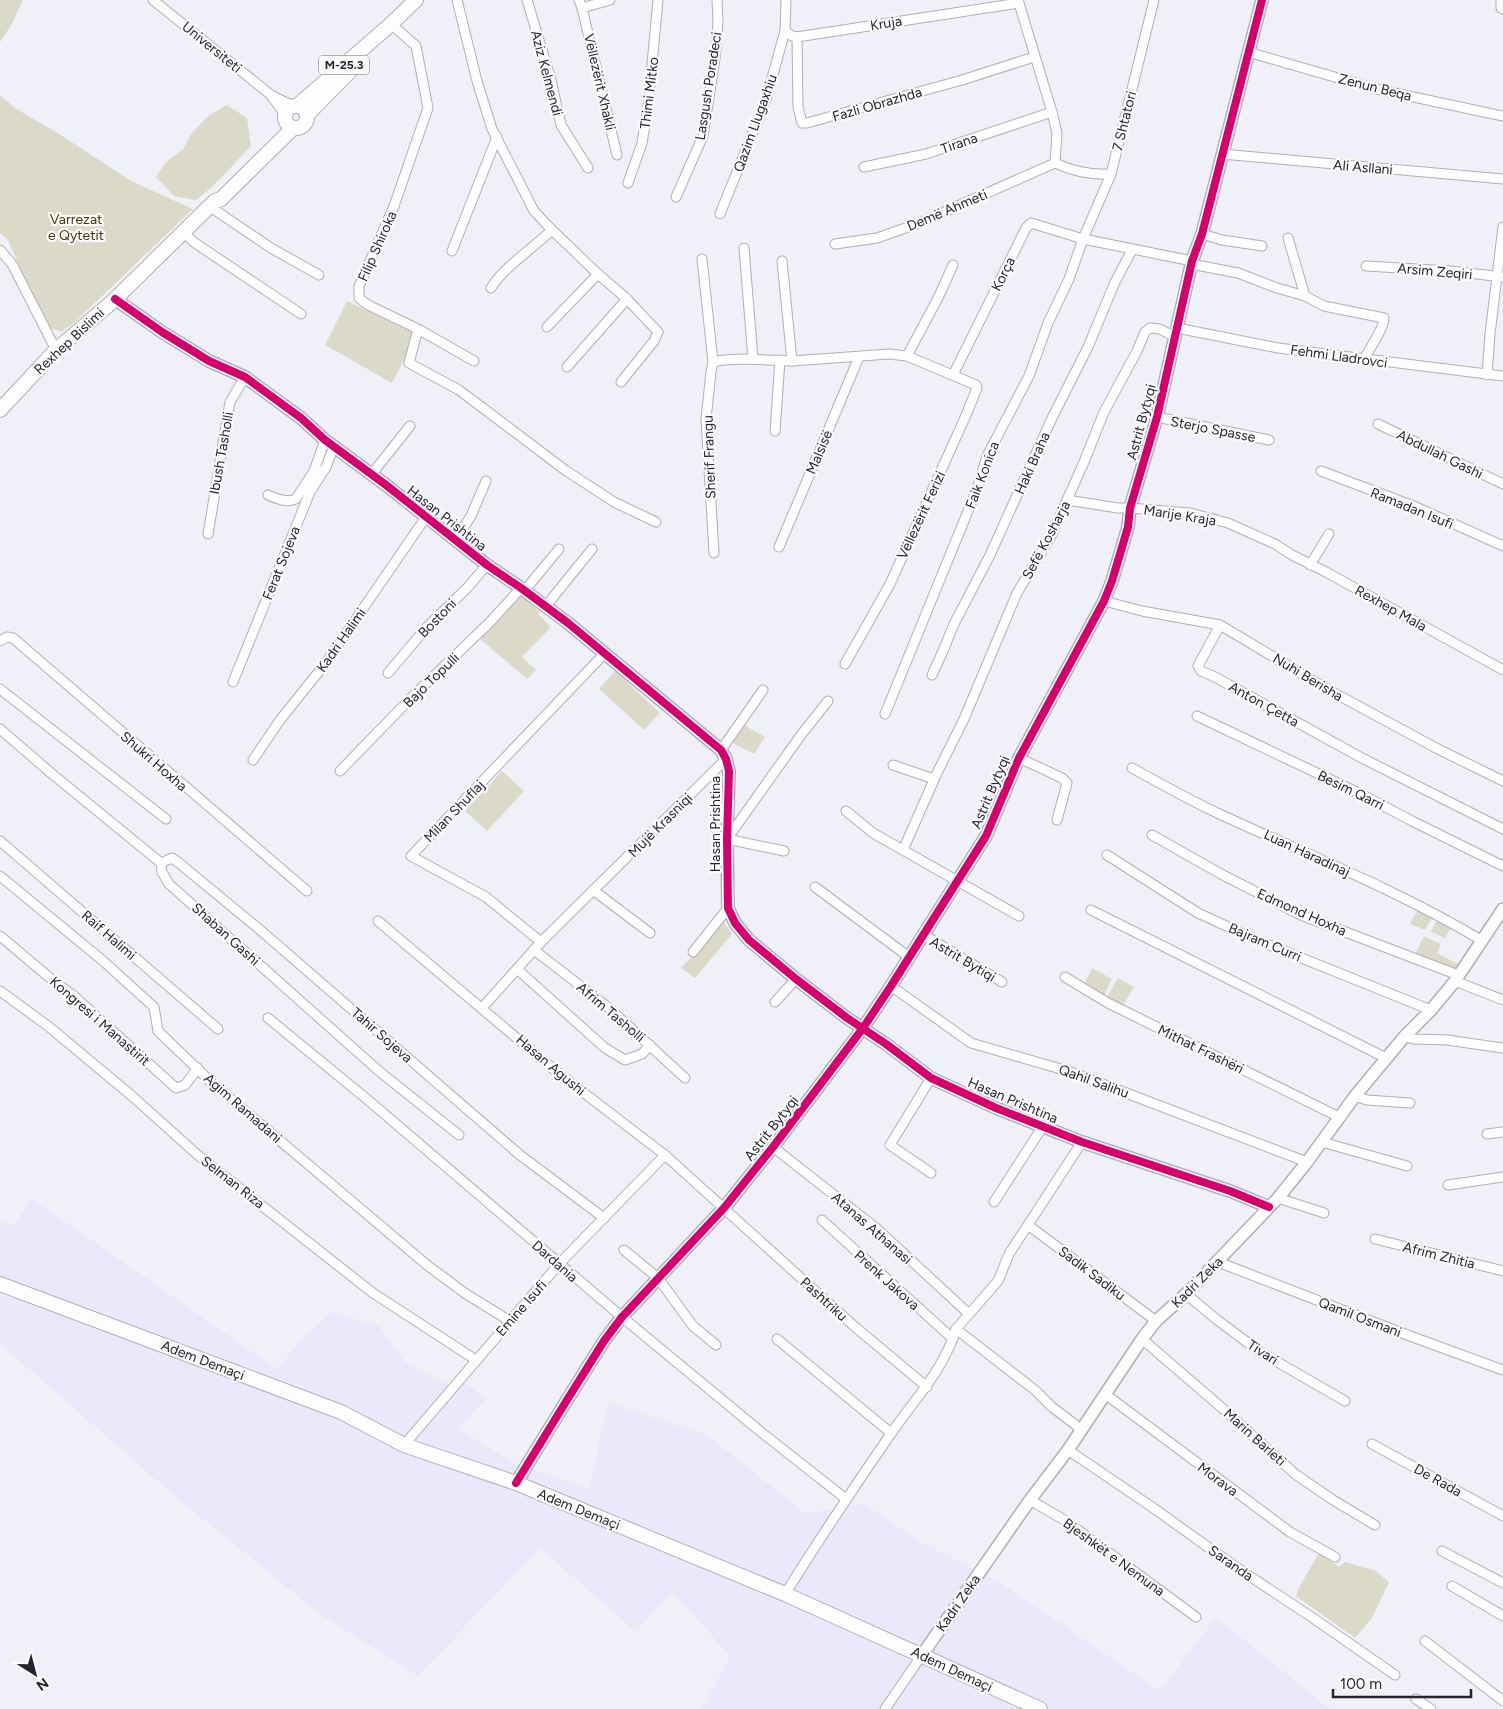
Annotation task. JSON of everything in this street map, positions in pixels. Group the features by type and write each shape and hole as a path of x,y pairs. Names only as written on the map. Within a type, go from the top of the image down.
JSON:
{"main road":[{"name":"Rexhep Bislimi","path":"0,410 56,350 115,299 212,204 216,195 294,115 416,0"},
{"name":"Adem Demaçi","path":"0,1284 341,1412 404,1445 516,1483 785,1594 1040,1709"}],"street":[{"name":"Universiteti","path":"153,0 294,115"},
{"path":"457,0 477,81 492,129 534,211 598,274 627,299 658,332 654,341 621,382"},
{"name":"Aziz Kelmendi","path":"527,0 551,80 561,125 588,168"},
{"path":"581,4 610,0"},
{"name":"Thimi Mitko","path":"628,183 642,143 648,107 658,0"},
{"name":"Lasgush Poradeci","path":"676,198 702,136 715,59 718,22 717,0"},
{"path":"786,0 785,31 796,37"},
{"name":"7 Shtatori","path":"1083,238 1111,174 1154,0"},
{"name":"Astrit Bytyqi","path":"516,1483 588,1366 622,1318 724,1208 863,1028 986,836 1019,758 1104,601 1112,581 1128,527 1130,508 1157,417 1192,262 1202,234 1262,0"},
{"path":"1501,0 1501,8 1503,9"},
{"path":"1019,1 1057,133 1055,163 1069,169 1094,175 1111,174"},
{"name":"Kruja","path":"796,37 1019,1"},
{"name":"Vëllezërit Xhakli","path":"581,4 617,155"},
{"name":"Filip Shiroka","path":"392,24 416,46 428,108 394,206 358,286 359,298 418,329"},
{"name":"Qazim Llugaxhiu","path":"720,214 766,100 785,31"},
{"name":"Fazli Obrazhda","path":"796,37 798,107 802,123 953,82 1034,57"},
{"name":"Zenun Beqa","path":"1248,52 1376,89 1503,116"},
{"name":"Tirana","path":"864,167 926,154 1052,112"},
{"path":"452,251 497,137"},
{"name":"Ali Asllani","path":"1222,154 1503,179"},
{"name":"Demë Ahmeti","path":"835,244 877,238 901,230 1055,163"},
{"path":"212,204 271,248 319,276"},
{"name":"Korça","path":"953,375 1026,228 1031,224 1083,238"},
{"path":"1486,375 1500,277 1503,228"},
{"path":"491,288 508,268 552,230"},
{"path":"183,232 195,243 301,314"},
{"path":"1202,234 1222,240 1262,246"},
{"path":"1083,238 1238,273 1277,288 1305,296 1324,306 1384,318 1384,324 1364,359"},
{"name":"Faik Konica","path":"886,714 977,489 987,456 1030,376 1048,323 1070,279 1083,238"},
{"path":"1288,238 1305,296"},
{"path":"744,248 753,359"},
{"path":"0,250 12,264 56,350"},
{"name":"Haki Braha","path":"932,675 954,624 990,555 1052,418 1088,347 1115,282 1132,250"},
{"name":"Sherif Frangu","path":"702,259 713,362 706,419 714,553"},
{"path":"782,261 792,361"},
{"path":"907,356 938,298 952,265"},
{"name":"Arsim Zeqiri","path":"1366,266 1500,277"},
{"path":"547,327 598,274"},
{"name":"Hasan Prishtina","path":"115,299 209,362 244,377 300,418 370,475 456,539 486,565 546,606 605,653 724,755 729,771 728,908 734,923 749,940 796,979 931,1078 996,1108 1082,1142 1230,1191 1269,1207"},
{"path":"567,367 627,299"},
{"name":"Sefë Kosharja","path":"903,850 934,779 964,719 1017,593 1051,536 1104,412 1137,352 1145,332 1150,328 1156,328 1176,333"},
{"path":"474,361 418,329 409,363 460,390 565,470 614,502 656,522"},
{"name":"Fehmi Lladrovci","path":"1176,333 1278,348 1503,376"},
{"path":"713,362 753,359 792,361 889,354 907,356 953,375"},
{"name":"Malsisë","path":"779,547 859,357"},
{"path":"775,431 780,360"},
{"name":"Vëllezërit Ferizi","path":"845,664 890,584 910,537 938,480 977,388 976,385 953,375"},
{"name":"Ibush Tasholli","path":"208,534 230,402 244,377"},
{"name":"Sterjo Spasse","path":"1157,417 1269,440"},
{"name":"Abdullah Gashi","path":"1378,424 1503,484"},
{"path":"370,475 410,426"},
{"path":"268,496 280,500 293,501 296,499 329,443"},
{"name":"Ferat Sojeva","path":"233,682 310,492 326,467 329,443"},
{"name":"Ramadan Isufi","path":"1321,471 1416,507 1503,546"},
{"name":"Hasan Prishtina","path":"456,539 471,516 486,481"},
{"path":"1067,500 1118,508 1130,508"},
{"name":"Marije Kraja","path":"1130,508 1190,514 1228,523 1274,544 1310,565"},
{"name":"Kadri Halimi","path":"253,760 280,720 325,664 426,517"},
{"path":"1310,565 1329,534"},
{"path":"523,589 559,549"},
{"path":"546,606 592,549"},
{"name":"Bostoni","path":"388,673 427,627 467,588 486,565"},
{"name":"Rexhep Mala","path":"1310,565 1503,670"},
{"name":"Bajo Topulli","path":"340,771 410,699 523,589"},
{"name":"Nuhi Berisha","path":"1104,601 1142,611 1220,625 1335,694 1436,748 1503,781"},
{"name":"Anton Çetta","path":"1220,625 1198,666 1201,671 1372,764 1503,830"},
{"name":"Shukri Hoxha","path":"0,640 7,637 12,638 307,891"},
{"name":"Milan Shuflaj","path":"541,942 486,897 411,856 605,653"},
{"path":"0,689 166,819"},
{"path":"724,755 763,690"},
{"name":"Hasan Prishtina","path":"727,840 801,735 828,701"},
{"name":"Besim Qarri","path":"1197,716 1363,795 1503,866"},
{"name":"Shaban Gashi","path":"0,728 51,773 161,863 162,872 170,884 380,1072 459,1135"},
{"name":"Mujë Krasniqi","path":"482,1008 541,942 594,890 724,755"},
{"path":"1019,758 1062,778 1068,783 1057,820"},
{"path":"893,765 934,779"},
{"name":"Luan Haradinaj","path":"1132,768 1214,811 1283,841 1398,896 1481,940"},
{"path":"846,811 873,833 1018,916"},
{"name":"Edmond Hoxha","path":"1152,834 1221,874 1301,915 1456,978"},
{"name":"Hasan Prishtina","path":"727,840 784,850"},
{"name":"Raif Halimi","path":"0,841 218,1028"},
{"name":"Bajram Curri","path":"1108,855 1198,913 1259,940 1432,1010"},
{"name":"Tahir Sojeva","path":"161,863 172,858 179,863 259,929 520,1156 604,1218"},
{"name":"Agim Ramadani","path":"0,876 102,960 154,1007 158,1031 213,1084 427,1265 466,1294 510,1321"},
{"path":"815,887 909,957"},
{"path":"594,890 650,934"},
{"path":"693,952 728,908"},
{"name":"Kadri Zeka","path":"922,1655 1030,1500 1068,1450 1142,1339 1156,1322 1218,1262 1278,1198 1322,1142 1339,1116 1386,1058 1404,1037 1432,1010 1503,909"},
{"path":"1091,910 1386,1058"},
{"name":"Hasan Agushi","path":"378,921 558,1073 664,1155 724,1208"},
{"name":"Astrit Bytiqi","path":"924,935 1002,982"},
{"name":"Kongresi i Manastirit","path":"0,936 74,996 176,1088 185,1085 198,1068"},
{"name":"Afrim Tasholli","path":"534,950 609,1008 685,1078"},
{"path":"516,969 605,1048 625,1060 642,1054 650,1045"},
{"name":"Mithat Frashëri","path":"1065,977 1108,1003 1339,1116"},
{"path":"1456,978 1503,1000"},
{"path":"775,1002 796,979"},
{"name":"Qahil Salihu","path":"891,986 971,1043 1071,1072 1307,1162"},
{"name":"Selman Riza","path":"0,991 48,1026 132,1096 200,1157 373,1293 476,1360"},
{"name":"Dardania","path":"268,1018 368,1100 622,1318 846,1499"},
{"path":"1404,1037 1447,1040 1503,1048"},
{"path":"931,1078 890,1145 931,1173"},
{"path":"1355,1096 1367,1100 1410,1103"},
{"name":"Hasan Prishtina","path":"994,1202 1043,1126"},
{"path":"1487,1134 1503,1132"},
{"path":"785,1594 846,1499 927,1387 953,1339 956,1329 968,1313 998,1281 1009,1254 1082,1142"},
{"path":"1322,1142 1407,1166"},
{"name":"Atanas Athanasi","path":"773,1147 876,1228 968,1313"},
{"name":"Emine Isufi","path":"404,1445 559,1264 664,1155"},
{"path":"1448,1185 1499,1178"},
{"path":"1278,1198 1324,1213"},
{"name":"Pashtriku","path":"724,1208 854,1326 927,1387"},
{"name":"Prenk Jakova","path":"822,1220 953,1339"},
{"name":"Sadik Sadiku","path":"1028,1225 1156,1322"},
{"name":"Afrim Zhitia","path":"1375,1239 1503,1271"},
{"path":"624,1250 658,1278 693,1326 716,1345"},
{"name":"Qamil Osmani","path":"1218,1262 1503,1370"},
{"name":"Tivari","path":"1186,1294 1260,1352 1345,1401"},
{"path":"956,1329 1036,1391 1052,1407 1081,1429"},
{"path":"777,1339 892,1433"},
{"name":"Marin Barleti","path":"1142,1339 1222,1407 1295,1474 1333,1500 1375,1524"},
{"name":"Morava","path":"1105,1394 1290,1532 1335,1557"},
{"name":"De Rada","path":"1372,1444 1503,1516"},
{"name":"Saranda","path":"1068,1450 1152,1507 1232,1565 1395,1675"},
{"name":"Bjeshkët e Nemuna","path":"1030,1500 1066,1521 1196,1617"},
{"path":"1442,1551 1503,1583"},
{"path":"1452,1586 1503,1616"},
{"path":"1425,1641 1503,1701"},
{"path":"885,1709 922,1655"},
{"path":"1416,1699 1431,1709"}],"shaded area":[{"path":"31,1198 277,1369 303,1338 332,1312 379,1326 405,1362 450,1385 463,1382 487,1397 459,1429 517,1465 589,1488 608,1403 707,1435 806,1514 863,1503 919,1541 1002,1584 1160,1691 1216,1617 1330,1709 702,1709 730,1656 673,1592 635,1631 540,1548 418,1676 321,1615 176,1497 0,1344 0,1221 14,1226"}],"green space":[{"path":"0,0 23,0 12,24 0,42"},
{"name":"Varrezat e Qytetit","path":"0,95 15,108 56,132 131,181 193,209 74,323 61,332 51,328 25,279 8,240 0,233"},
{"path":"227,105 247,118 251,146 218,181 196,200 174,196 156,177 166,162 184,148 191,134 208,116"},
{"path":"347,301 417,335 392,383 325,345"},
{"path":"518,592 540,612 538,614 551,627 522,657 536,670 527,679 478,637"},
{"path":"615,671 660,713 644,730 599,689"},
{"path":"744,725 765,737 754,754 733,743"},
{"path":"502,771 524,791 487,831 465,811"},
{"path":"1417,911 1432,918 1425,930 1410,924"},
{"path":"1437,920 1451,928 1445,938 1431,932"},
{"path":"724,922 732,934 695,978 681,968"},
{"path":"1424,936 1441,944 1437,953 1458,964 1454,974 1415,955"},
{"path":"1092,968 1112,979 1101,1002 1081,991"},
{"path":"1118,978 1134,987 1119,1012 1103,1004"},
{"path":"1319,1553 1339,1567 1345,1562 1374,1570 1389,1582 1372,1618 1355,1638 1296,1596"}],"cycle path":[{"path":"516,1483 604,1341 622,1317 724,1208 863,1028 986,836 1019,758 1104,601 1112,581 1128,527 1130,508 1157,417 1192,261 1202,234 1262,0"},
{"path":"115,299 162,332 209,361 245,377 301,418 325,440 386,485 487,565 568,623 721,750 729,771 727,839 728,908 735,923 749,940 796,979 931,1078 996,1108 1082,1142 1230,1191 1269,1207"}]}
